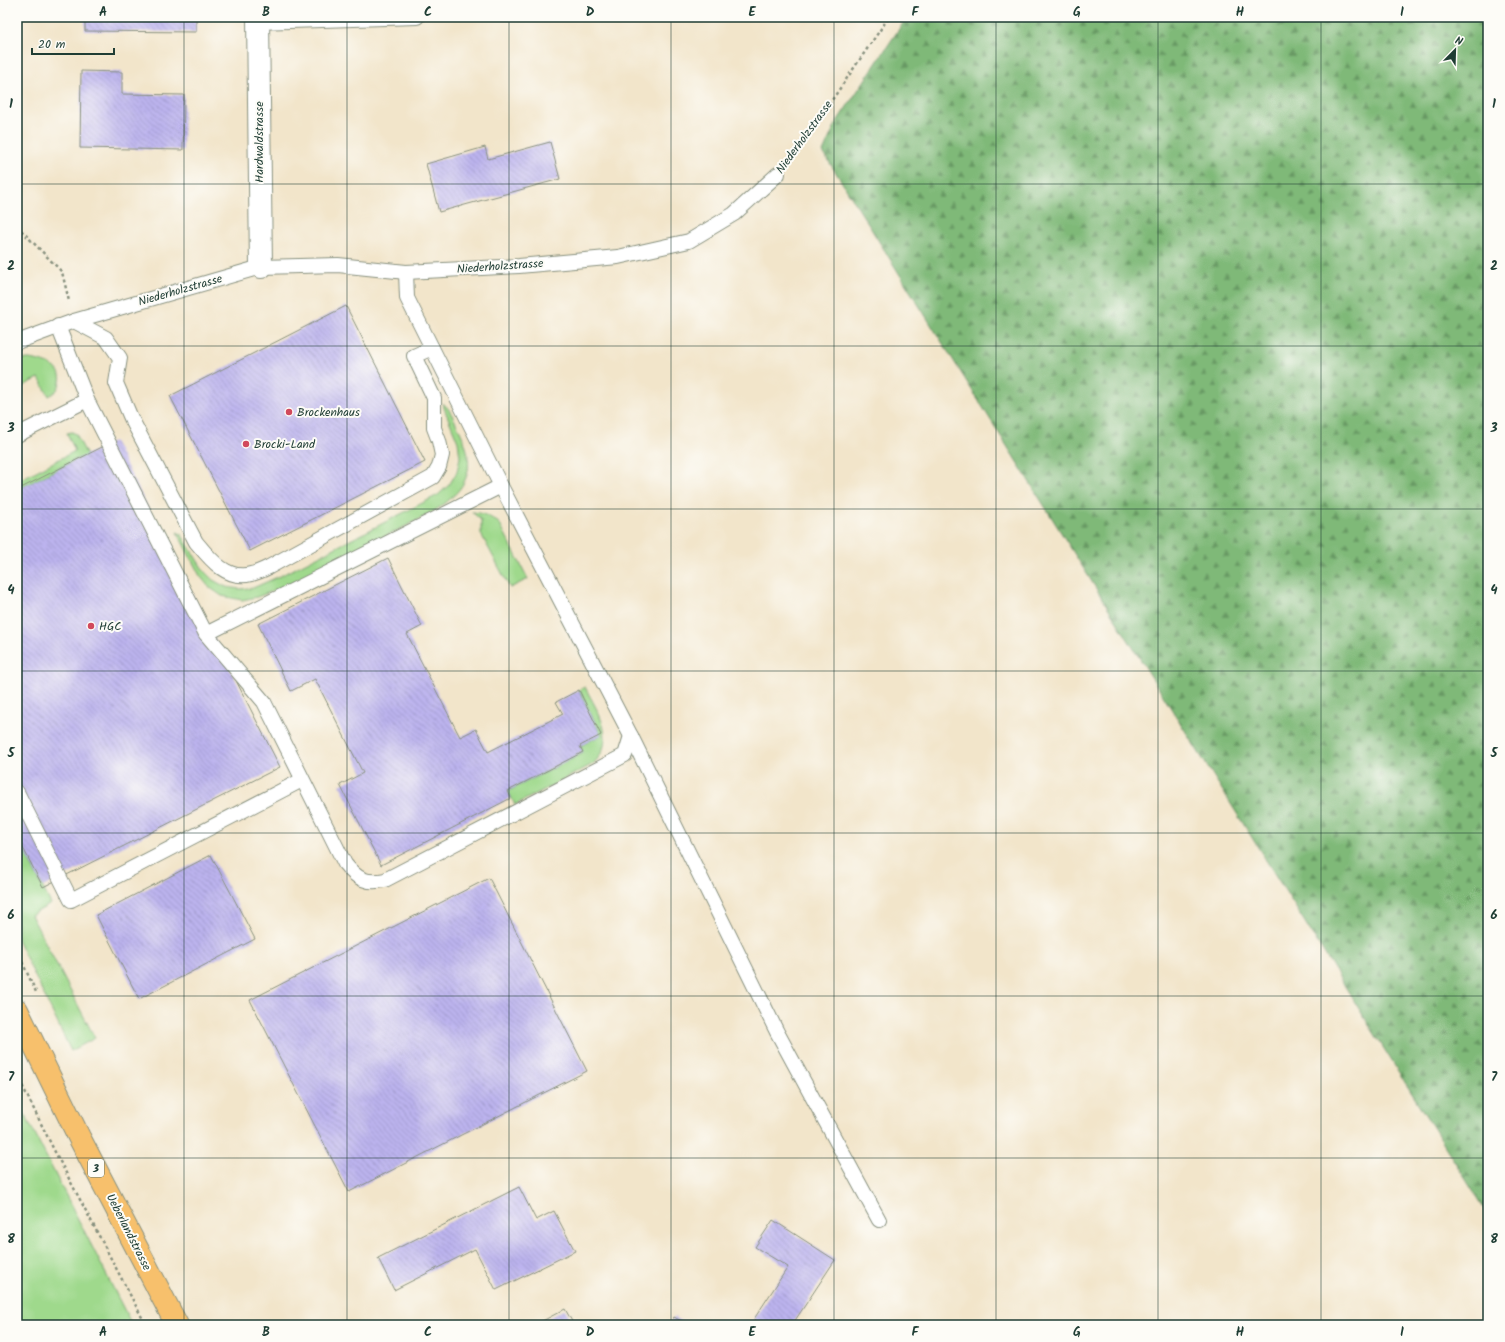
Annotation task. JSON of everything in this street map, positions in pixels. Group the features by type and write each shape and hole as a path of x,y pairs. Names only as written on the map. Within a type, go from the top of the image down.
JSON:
{"main road":[{"name":"Ueberlandstrasse","path":"17,1010 79,1136 177,1325"}],"street":[{"name":"Hardwaldstrasse","path":"258,20 261,267"}],"lane":[{"path":"258,20 417,17"},
{"name":"Niederholzstrasse","path":"17,342 74,321 261,267 338,265 406,272 519,266 618,257 689,241 734,214 778,174"},
{"path":"406,272 407,298 501,486 631,736 777,1032 878,1220"},
{"path":"74,321 106,338 120,358 116,383 131,418 196,542 211,560 230,574 250,575 269,567 433,477 439,467 442,455 434,428 434,398 414,356 432,348"},
{"path":"58,326 87,400 206,634 264,702 345,864 353,874 363,880 374,882 385,880 625,755 631,736"},
{"path":"17,435 87,400"},
{"path":"206,634 501,486"},
{"path":"17,792 71,900 302,780"}],"path":[{"path":"17,25 18,17"},
{"name":"Niederholzstrasse","path":"778,174 823,113 889,17"},
{"path":"17,226 62,272 74,321"},
{"path":"17,1075 56,1154 146,1325"}],"green space":[{"path":"907,17 1488,17 1488,1215 823,152 836,123"},
{"path":"29,359 50,365 59,372 59,387 51,395 49,396 39,378 17,389 17,360"},
{"path":"443,403 452,415 465,444 468,457 468,469 465,480 460,489 441,506 428,515 286,586 257,597 242,600 222,596 209,587 200,576 177,532 181,534 204,571 213,580 226,587 240,589 253,588 280,576 438,495 449,485 457,472 460,457 458,442"},
{"path":"72,432 76,434 106,493 102,503 79,458 17,490 17,481 75,451 67,433"},
{"path":"472,512 480,513 494,519 500,524 528,579 510,588 481,534 481,520"},
{"path":"585,687 600,716 603,726 605,736 604,745 600,755 593,764 515,805 508,791 583,753 580,746 601,735 579,690"},
{"path":"17,836 51,904 31,915 95,1038 71,1051 17,939"},
{"path":"17,1099 132,1325 17,1325"}],"building":[{"path":"85,17 196,17 196,32 85,31"},
{"path":"81,71 122,72 122,94 184,95 183,150 80,148"},
{"path":"550,142 560,179 439,212 426,164 485,147 488,159"},
{"name":"Brockenhaus","path":"346,306 425,462 250,551 170,396"},
{"name":"HGC","path":"114,441 280,767 43,887 17,836 17,490"},
{"path":"388,558 422,626 407,634 460,737 476,729 488,752 563,714 556,702 579,690 601,735 580,746 583,752 508,791 511,798 381,865 340,785 363,773 315,679 291,691 258,624"},
{"path":"211,855 255,939 139,999 96,915"},
{"path":"489,878 587,1071 349,1192 250,1000"},
{"path":"519,1187 536,1220 554,1211 575,1251 496,1290 475,1249 394,1290 378,1258"},
{"path":"773,1220 835,1260 792,1325 764,1325 754,1319 788,1267 755,1247"},
{"path":"565,1309 574,1325 535,1325"},
{"path":"674,1317 689,1325 669,1325"}],"place":[{"name":"Brockenhaus","path":"289,412"},
{"name":"Brocki-Land","path":"246,444"},
{"name":"HGC","path":"91,626"}]}
